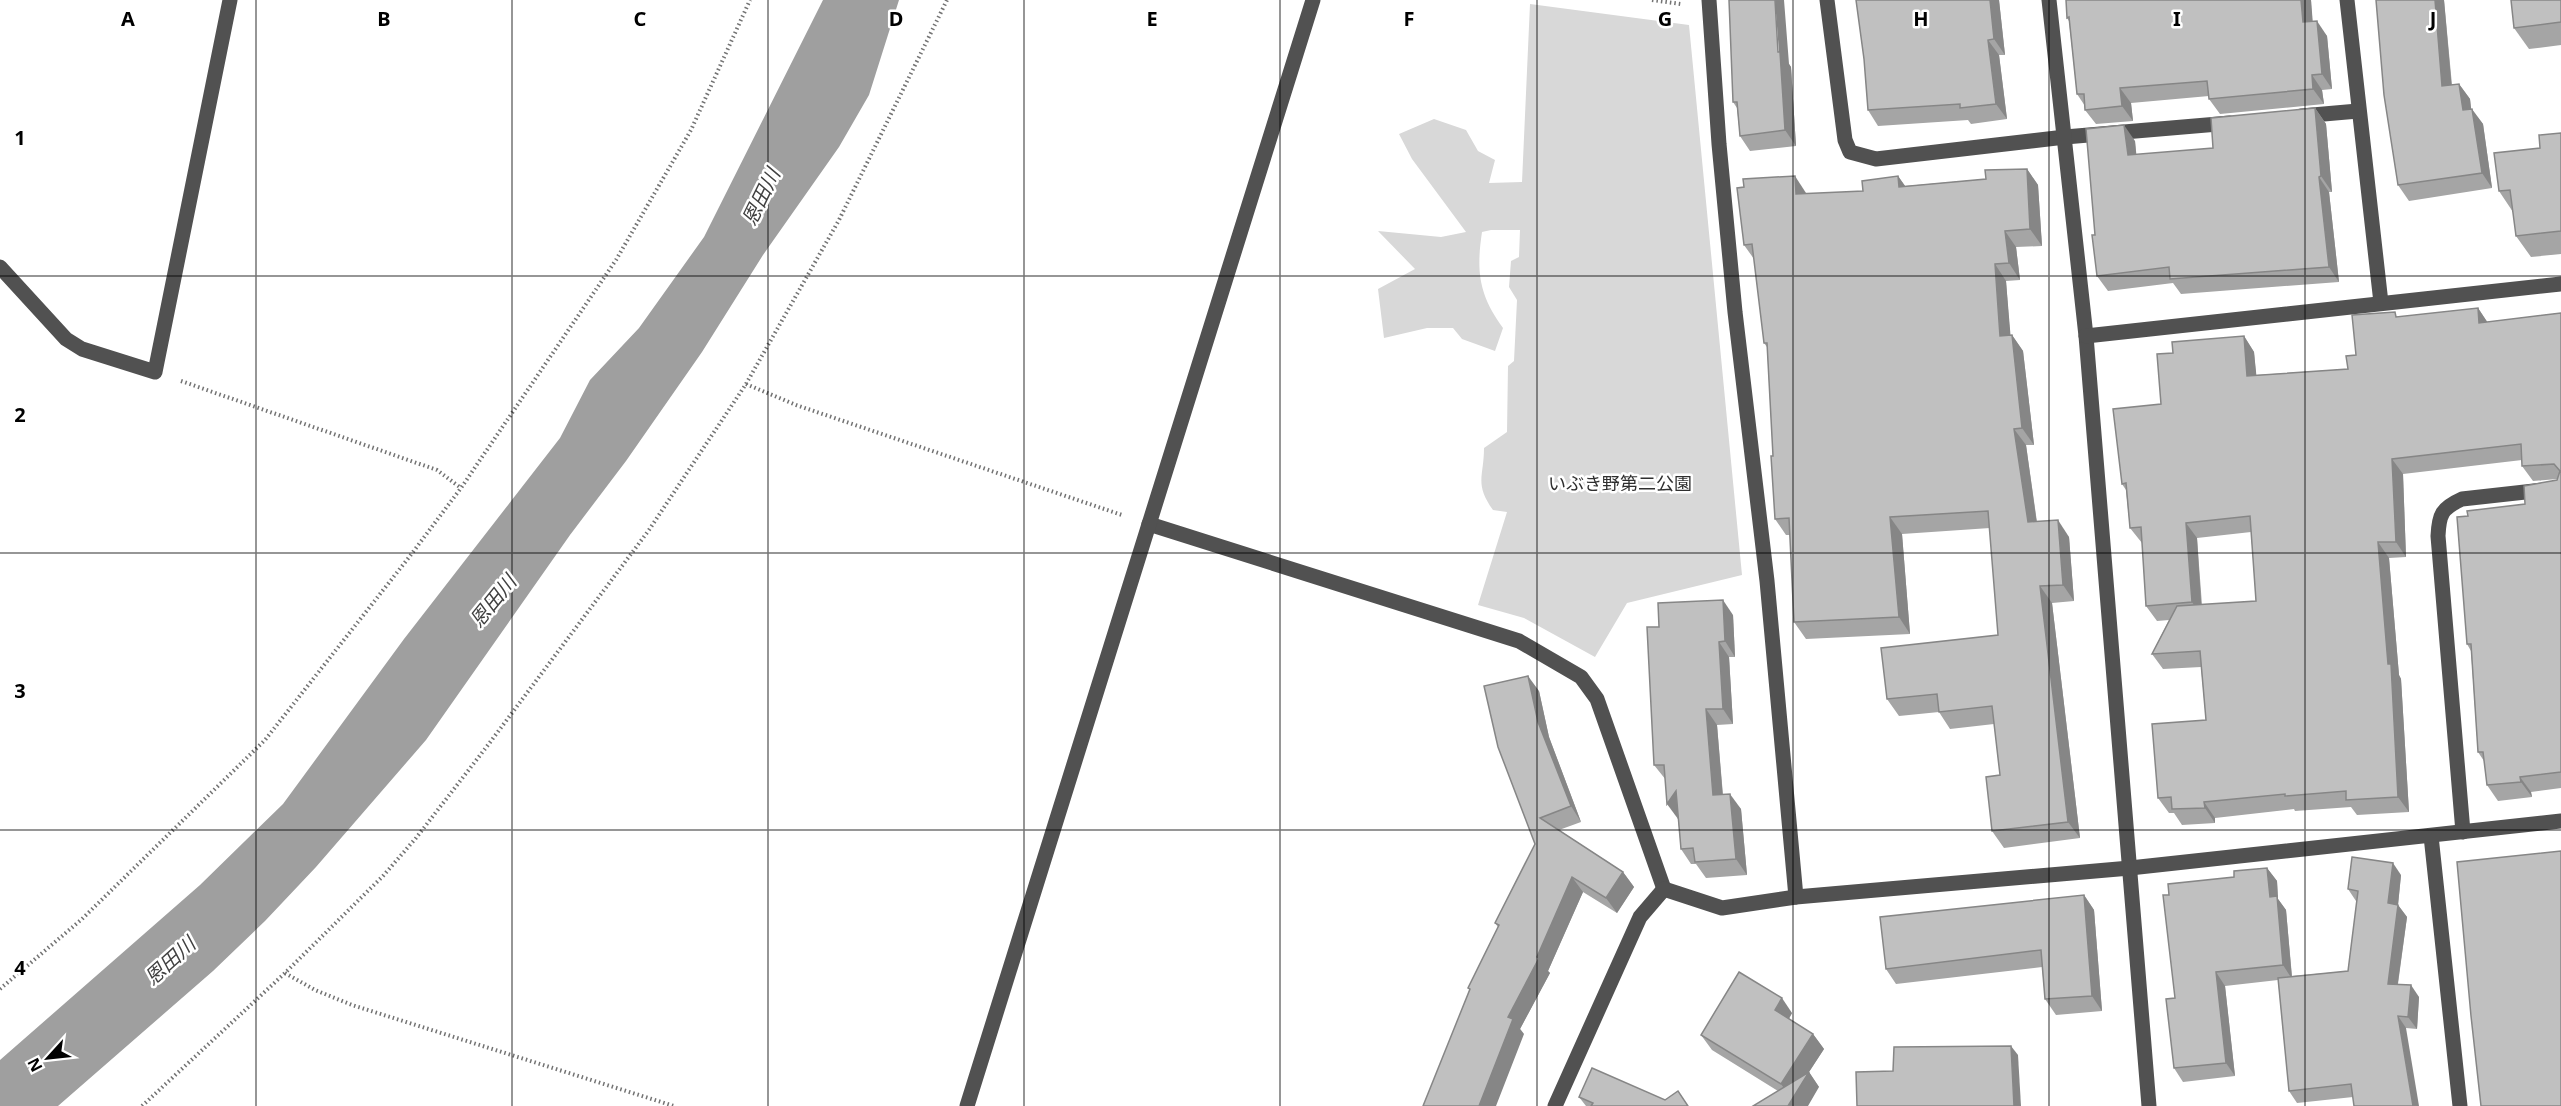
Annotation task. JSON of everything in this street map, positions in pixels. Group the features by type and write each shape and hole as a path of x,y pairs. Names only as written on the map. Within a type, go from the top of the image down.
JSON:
{"street":[{"path":"0,267 66,339 82,349 155,372 230,0"},
{"path":"968,1106 1313,0"},
{"path":"1709,0 1720,155 1735,312 1767,580 1796,897"},
{"path":"1827,0 1845,140 1850,152 1876,159 2065,137 2241,122"},
{"path":"2049,0 2086,336 2149,1106"},
{"path":"2347,0 2358,111 2382,303"},
{"path":"2288,117 2358,111"},
{"path":"2086,336 2561,284"},
{"path":"2463,832 2438,518 2448,505 2462,499 2561,488"},
{"path":"1149,524 1519,641 1556,660 1581,677 1597,699 1664,889"},
{"path":"1664,889 1722,908 1796,897 2130,868 2561,821"},
{"path":"2431,836 2460,1106"},
{"path":"1555,1106 1640,916 1664,889"}],"path":[{"path":"0,989 82,919 265,740 461,488 616,260 691,130 750,0"},
{"path":"142,1106 285,973 383,876 567,642 649,530 746,384 839,220 947,0"},
{"path":"1652,0 1674,5"},
{"path":"155,372 437,470 461,488"},
{"path":"746,384 796,405 1149,524"},
{"path":"285,973 315,990 352,1005 674,1106"}],"green space":[{"name":"いぶき野第二公園","path":"1530,4 1689,25 1742,575 1627,603 1595,657 1524,618 1478,605 1507,512 1493,510 1487,501 1481,480 1484,448 1507,432 1508,366 1514,361 1517,300 1509,287 1511,261 1519,257 1520,230 1482,232 1479,259 1481,283 1489,305 1503,328 1495,351 1462,339 1453,328 1427,328 1384,338 1378,289 1415,269 1378,231 1441,237 1466,232 1412,159 1399,134 1434,119 1466,130 1478,151 1495,160 1489,183 1522,182"}],"water":[{"name":"恩田川","path":"823,0 899,0 869,95 839,147 763,255 702,352 426,740 316,867 265,921 213,971 58,1106 0,1106 0,1060 200,885 283,804 404,639 560,438 590,380 639,328 704,237"}],"building":[{"path":"1729,0 1775,0 1785,130 1740,136 1737,102 1733,102"},
{"path":"1856,0 1990,0 1994,39 1988,40 1996,104 1960,108 1960,104 1868,110"},
{"path":"2066,0 2301,0 2303,22 2317,21 2322,74 2312,75 2313,89 2209,99 2207,81 2120,88 2122,106 2085,110 2084,94 2077,94"},
{"path":"2376,0 2435,0 2442,86 2459,84 2463,110 2472,109 2482,173 2398,185 2384,95"},
{"path":"2511,0 2561,0 2561,22 2514,28"},
{"path":"2315,108 2321,176 2319,177 2329,267 2170,279 2169,267 2097,276 2092,235 2095,235 2086,129 2124,125 2128,155 2213,148 2211,118"},
{"path":"2561,133 2561,231 2516,236 2510,190 2499,191 2494,153 2540,148 2539,135"},
{"path":"2027,169 2030,229 2005,231 2009,263 1995,264 2000,336 2012,335 2022,428 2014,429 2028,522 2058,520 2063,585 2040,586 2068,822 1992,831 1986,777 2000,775 1992,706 1939,712 1937,694 1887,699 1881,648 1998,635 1988,511 1890,517 1899,617 1794,622 1789,518 1775,519 1767,343 1764,343 1752,244 1744,245 1737,188 1744,187 1743,179 1795,176 1796,194 1863,191 1862,181 1898,176 1899,187 1986,179 1985,170"},
{"path":"2478,308 2479,323 2561,313 2561,772 2520,777 2521,782 2487,785 2483,752 2478,752 2471,644 2467,644 2457,517 2468,516 2467,511 2525,504 2524,486 2557,480 2560,471 2554,464 2522,466 2521,444 2392,459 2396,542 2378,542 2388,664 2391,664 2398,797 2346,800 2346,791 2285,796 2285,794 2204,802 2205,808 2172,809 2171,797 2158,798 2152,724 2206,720 2200,651 2152,654 2177,606 2256,601 2250,516 2186,523 2192,602 2146,606 2141,527 2130,528 2126,483 2122,484 2113,409 2161,404 2157,354 2173,353 2172,342 2244,336 2247,376 2348,369 2346,356 2356,355 2352,315 2395,312 2396,317"},
{"path":"1723,600 1725,641 1719,642 1723,709 1706,709 1713,795 1730,794 1736,859 1695,862 1693,848 1681,849 1676,791 1667,804 1664,765 1654,765 1647,627 1659,627 1658,603"},
{"path":"1528,676 1538,722 1571,806 1540,818 1623,872 1606,898 1572,877 1537,957 1539,958 1508,1017 1513,1019 1479,1106 1423,1106 1470,989 1468,988 1499,925 1495,923 1535,844 1498,747 1484,686"},
{"path":"2561,851 2561,1106 2481,1106 2457,862"},
{"path":"2352,857 2393,863 2388,903 2398,905 2388,984 2411,985 2408,1017 2398,1016 2413,1106 2354,1106 2351,1084 2289,1091 2278,978 2348,971 2358,891 2348,889"},
{"path":"2267,868 2270,897 2277,896 2283,965 2216,972 2226,1063 2174,1068 2166,999 2175,998 2163,895 2169,895 2168,884 2234,877 2234,871"},
{"path":"2084,895 2092,996 2045,999 2041,950 1886,969 1880,917"},
{"path":"1739,972 1782,998 1775,1010 1813,1034 1781,1084 1701,1035"},
{"path":"2011,1046 2014,1106 1857,1106 1856,1072 1893,1071 1894,1047"},
{"path":"1592,1068 1665,1100 1678,1091 1688,1106 1591,1106 1593,1103 1579,1097"},
{"path":"1809,1072 1788,1106 1753,1106"}]}
